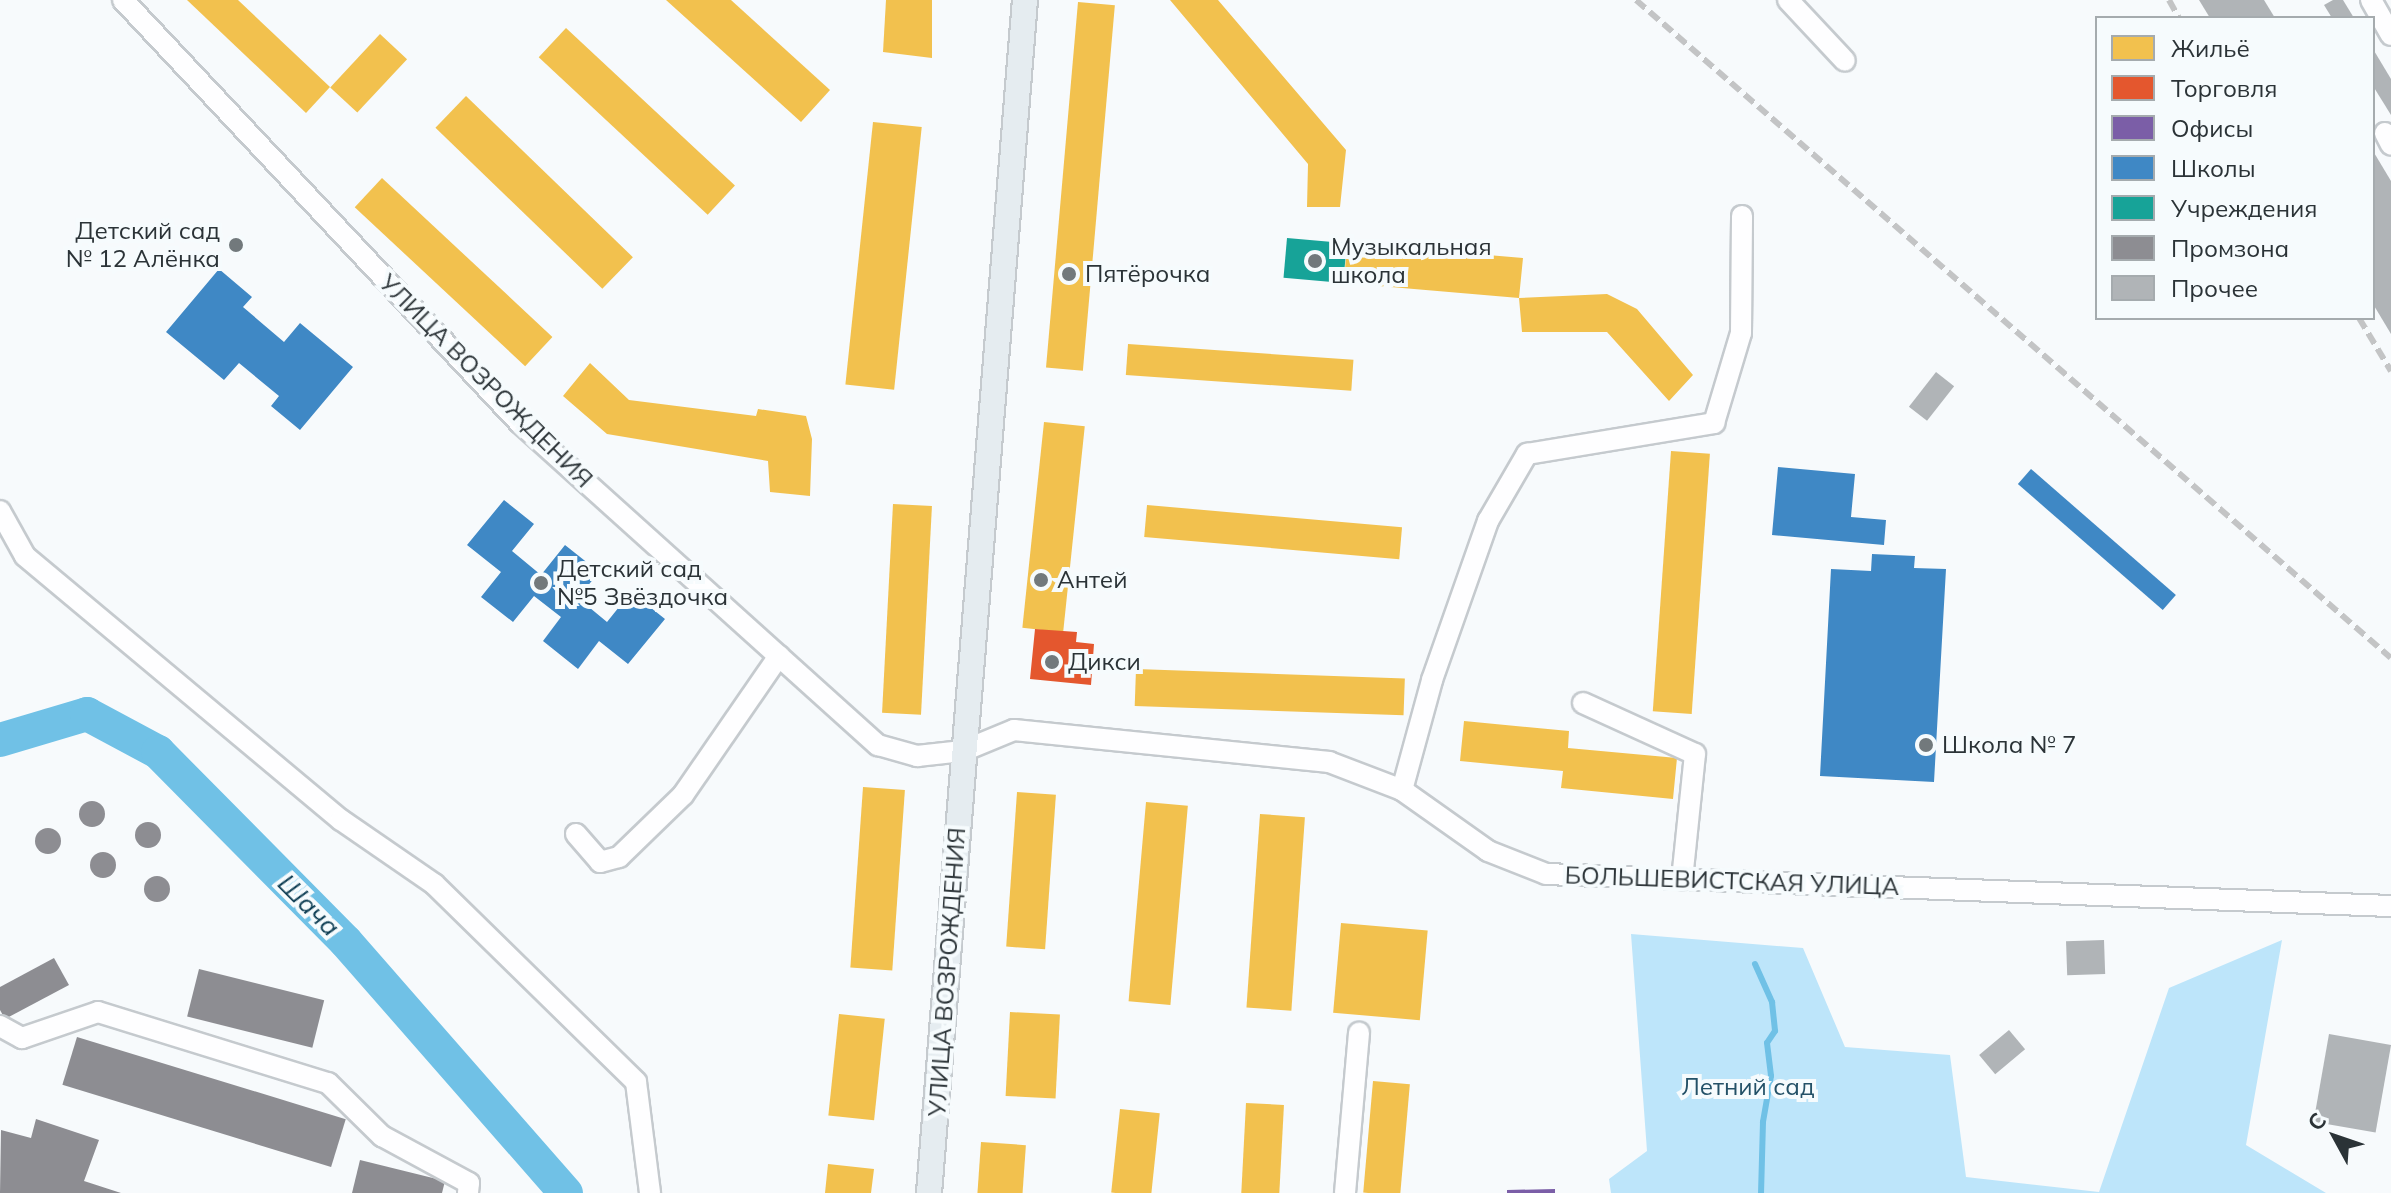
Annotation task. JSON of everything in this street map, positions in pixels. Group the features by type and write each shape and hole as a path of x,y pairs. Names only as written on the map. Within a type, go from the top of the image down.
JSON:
{"main road":[{"name":"УЛИЦА ВОЗРОЖДЕНИЯ","path":"929,1193 1025,0"}],"street":[{"name":"УЛИЦА ВОЗРОЖДЕНИЯ","path":"123,0 520,423 878,745 917,756 963,751"},
{"path":"1788,0 1845,61"},
{"path":"2371,0 2391,35"},
{"path":"1402,790 1432,680 1488,521 1527,454 1714,423 1741,333 1742,216"},
{"path":"0,511 25,556 341,820 434,884 636,1082 650,1193"},
{"path":"576,834 600,862 619,857 683,795 779,656"},
{"path":"1583,703 1695,754 1682,879"},
{"name":"БОЛЬШЕВИСТСКАЯ УЛИЦА","path":"963,751 1014,730 1329,762 1402,790 1488,851 1546,874 2391,906"},
{"path":"0,1026 22,1038 98,1012 328,1083 382,1136 469,1183 468,1193"},
{"path":"1345,1193 1359,1033"}],"green space":[{"name":"Летний сад","path":"1631,934 1803,948 1845,1047 1950,1055 1966,1177 2099,1192 2169,988 2282,940 2246,1145 2326,1193 1611,1193 1609,1179 1647,1151"}],"building: Жильё":[{"path":"187,0 238,0 330,87 306,113"},
{"path":"666,0 731,0 830,90 801,122"},
{"path":"886,0 932,0 932,58 883,52"},
{"path":"1170,0 1218,0 1346,150 1340,207 1307,207 1308,164"},
{"path":"1078,2 1115,5 1083,371 1046,368"},
{"path":"566,28 735,186 708,215 539,57"},
{"path":"380,34 407,59 357,113 330,87"},
{"path":"466,96 633,257 602,289 435,128"},
{"path":"873,122 922,127 894,390 845,385"},
{"path":"382,178 552,337 525,366 355,207"},
{"path":"1347,243 1523,258 1519,298 1344,283"},
{"path":"1607,294 1637,309 1693,375 1669,401 1607,332 1522,332 1519,298"},
{"path":"1128,344 1353,360 1351,391 1126,375"},
{"path":"590,363 629,400 756,416 758,409 806,416 812,439 810,496 770,492 768,461 607,434 563,396"},
{"path":"1044,422 1085,426 1063,632 1022,628"},
{"path":"1671,451 1710,454 1692,714 1653,711"},
{"path":"893,504 932,506 921,715 882,713"},
{"path":"1147,505 1402,527 1399,559 1144,537"},
{"path":"1136,669 1405,678 1404,715 1135,706"},
{"path":"1464,721 1569,731 1568,748 1677,758 1673,799 1561,788 1563,771 1460,761"},
{"path":"863,787 905,790 892,970 850,968"},
{"path":"1017,792 1056,795 1045,949 1006,947"},
{"path":"1146,802 1188,806 1170,1005 1129,1001"},
{"path":"1260,814 1305,817 1291,1011 1246,1008"},
{"path":"1341,923 1428,931 1420,1020 1333,1013"},
{"path":"1010,1012 1060,1015 1056,1099 1006,1096"},
{"path":"839,1014 885,1019 874,1120 828,1115"},
{"path":"1373,1081 1410,1084 1400,1193 1363,1193"},
{"path":"1246,1103 1284,1105 1279,1193 1241,1193"},
{"path":"1120,1109 1160,1113 1151,1193 1111,1193"},
{"path":"981,1142 1026,1145 1023,1193 977,1193"},
{"path":"828,1164 874,1169 871,1193 825,1193"}],"building: Торговля":[{"path":"1035,629 1077,632 1076,642 1094,644 1091,685 1030,679"}],"building: Офисы":[{"path":"1555,1189 1555,1193 1507,1193 1507,1190"}],"building: Школы":[{"path":"219,269 252,297 243,307 284,342 300,323 353,367 300,430 271,406 279,396 239,363 224,380 166,332"},
{"path":"1778,467 1855,474 1851,517 1886,520 1884,545 1772,535"},
{"path":"2031,469 2176,595 2163,610 2018,484"},
{"name":"Детский сад №5 Звёздочка","path":"504,500 534,524 512,551 541,575 565,545 599,572 578,598 607,622 631,592 665,619 628,664 599,641 578,669 543,641 561,617 534,596 513,622 481,597 501,572 467,545"},
{"path":"1872,554 1915,556 1914,568 1946,569 1934,782 1820,776 1831,569 1871,571"}],"building: Учреждения":[{"name":"Музыкальная школа","path":"1287,238 1347,243 1343,283 1284,278"}],"building: Промзона":[{"path":"92,801 101,805 105,814 101,823 92,827 83,823 79,814 83,805"},
{"path":"148,822 157,826 161,835 157,844 148,848 139,844 135,835 139,826"},
{"path":"48,828 57,832 61,841 57,850 48,854 39,850 35,841 39,832"},
{"path":"103,852 112,856 116,865 112,874 103,878 94,874 90,865 94,856"},
{"path":"157,876 166,880 170,889 166,898 157,902 148,898 144,889 148,880"},
{"path":"54,958 69,985 5,1019 0,1010 0,987"},
{"path":"199,969 324,1000 312,1048 187,1017"},
{"path":"77,1037 346,1119 331,1167 62,1085"},
{"path":"36,1119 99,1140 84,1181 121,1193 0,1193 1,1130 31,1138"},
{"path":"360,1160 445,1181 442,1193 352,1193"}],"building: Прочее":[{"path":"2199,0 2264,0 2274,16 2209,16"},
{"path":"2333,0 2343,0 2353,16 2331,16 2324,5"},
{"path":"2375,52 2391,79 2391,115 2375,89"},
{"path":"2375,154 2391,181 2391,334 2375,307"},
{"path":"1936,372 1954,386 1927,421 1909,407"},
{"path":"2104,940 2105,974 2067,975 2066,941"},
{"path":"2009,1030 2025,1049 1995,1074 1979,1055"},
{"path":"2329,1034 2391,1045 2376,1133 2314,1122"}],"waterway":[{"name":"Шача","path":"0,740 87,714 158,752 346,942 566,1193"},
{"path":"1755,964 1772,1002 1775,1031 1767,1043 1771,1076 1763,1122 1761,1193"}],"railway":[{"path":"1636,0 2391,658"},
{"path":"2169,0 2178,16"},
{"path":"2360,320 2391,371"}],"place":[{"name":"Детский сад № 12 Алёнка","path":"236,245"},
{"name":"Музыкальная школа","path":"1315,261"},
{"name":"Пятёрочка","path":"1069,274"},
{"name":"Антей","path":"1041,580"},
{"name":"Детский сад №5 Звёздочка","path":"541,583"},
{"name":"Дикси","path":"1052,662"},
{"name":"Школа № 7","path":"1926,745"}]}
